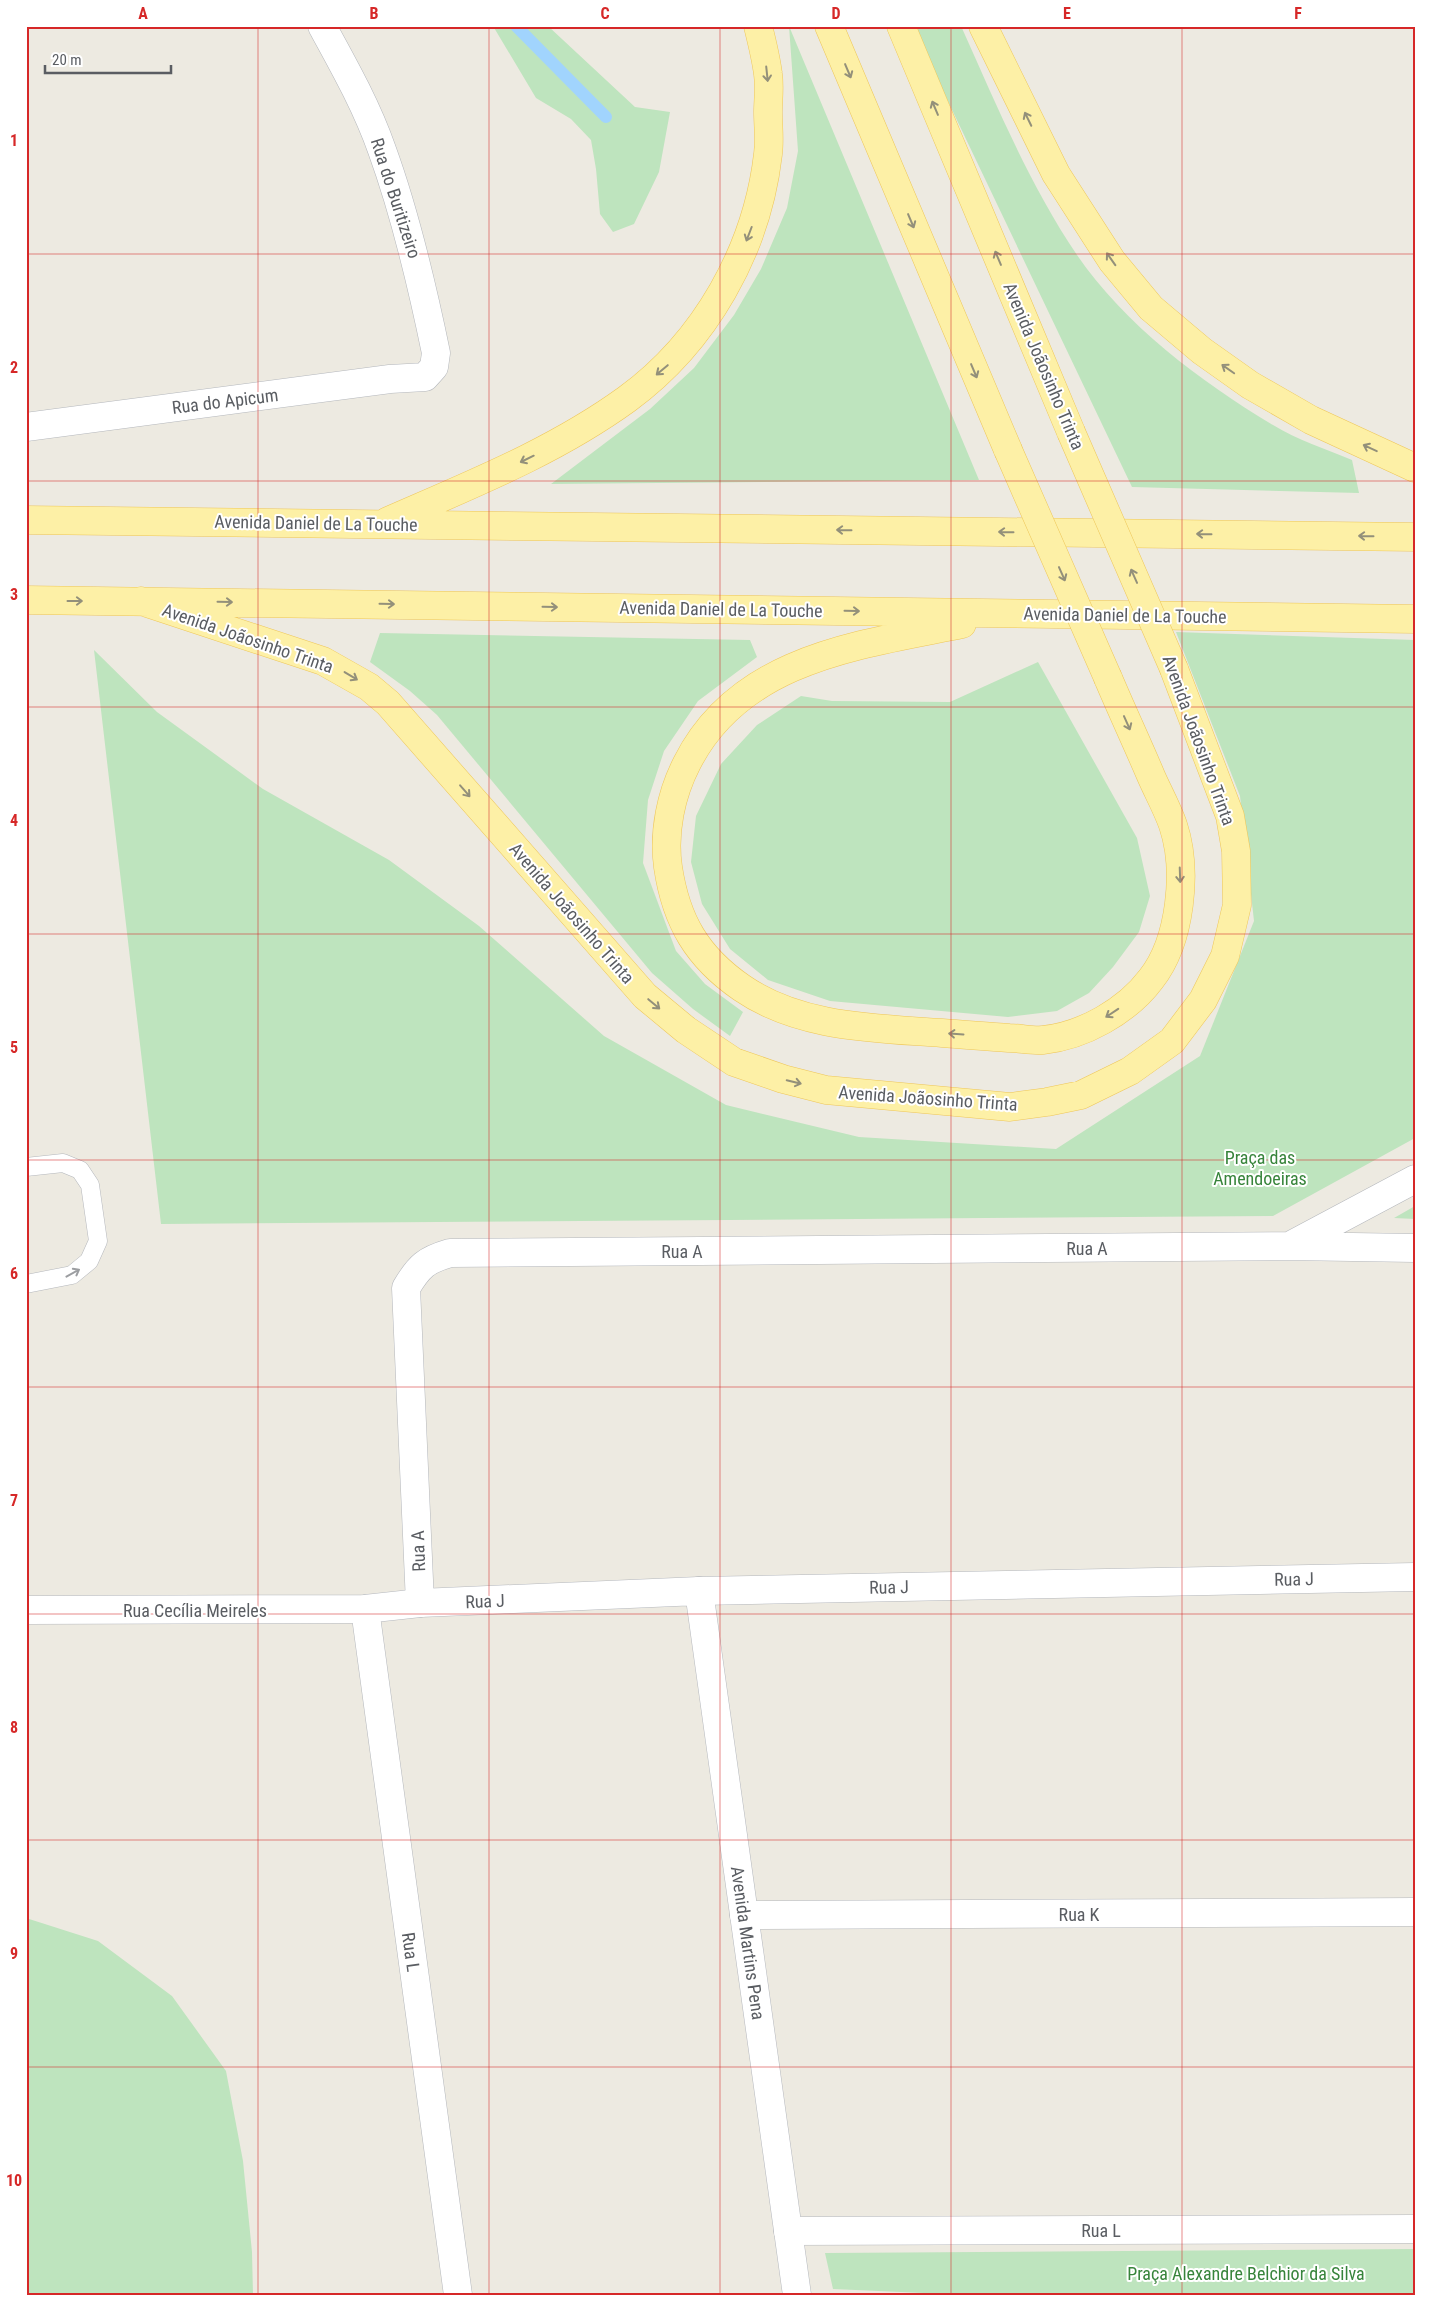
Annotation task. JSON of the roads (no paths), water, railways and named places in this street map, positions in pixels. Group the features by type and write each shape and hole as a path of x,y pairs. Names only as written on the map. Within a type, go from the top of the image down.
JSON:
{"main road":[{"path":"380,524 528,459 586,426 627,398 671,362 709,314 736,268 755,219 768,153 768,75 758,26"},
{"path":"829,26 1008,450 1174,827 1181,875 1178,914 1170,946 1152,979 1126,1004 1098,1022 1071,1034 1042,1040 880,1029 807,1018 777,1006 744,989 710,962 688,932 672,897 667,856 669,813 678,779 694,748 716,720 740,697 772,676 809,659 852,646 1012,613"},
{"name":"Avenida Joãosinho Trinta","path":"141,601 323,661 370,687 388,703 645,996 686,1030 734,1062 783,1079 826,1090 1010,1107 1081,1095 1130,1070 1172,1041 1203,1000 1225,956 1237,905 1236,851 1230,816 1174,669 1071,432 901,26"},
{"path":"983,26 1056,174 1112,261 1151,308 1202,351 1250,384 1311,420 1415,468"},
{"name":"Avenida Daniel de La Touche","path":"26,520 1415,537"},
{"name":"Avenida Daniel de La Touche","path":"26,600 1415,619"}],"street":[{"name":"Rua do Buritizeiro","path":"322,26 347,73 382,149 418,268 436,353 434,367 425,377"},
{"name":"Rua do Apicum","path":"26,427 390,379 425,377"},
{"name":"Rua A","path":"1289,1246 1415,1179"},
{"name":"Rua A","path":"420,1603 406,1288 416,1271 430,1259 450,1253 1289,1246 1415,1248"},
{"name":"Rua J","path":"364,1610 420,1603 699,1591 1415,1577"},
{"name":"Avenida Martins Pena","path":"699,1591 797,2295"},
{"name":"Rua Cecília Meireles","path":"26,1610 364,1610"},
{"name":"Rua L","path":"364,1610 458,2295"},
{"name":"Rua K","path":"744,1915 1415,1912"},
{"name":"Rua L","path":"788,2231 1415,2229"}],"lane":[{"path":"26,1167 63,1163 80,1170 90,1185 98,1241 89,1261 72,1275 26,1284"}],"waterway":[{"path":"516,26 606,117"}],"park label":[{"name":"Praça das Amendoeiras","path":"1260,1167"},
{"name":"Praça Alexandre Belchior da Silva","path":"1246,2273"}]}
